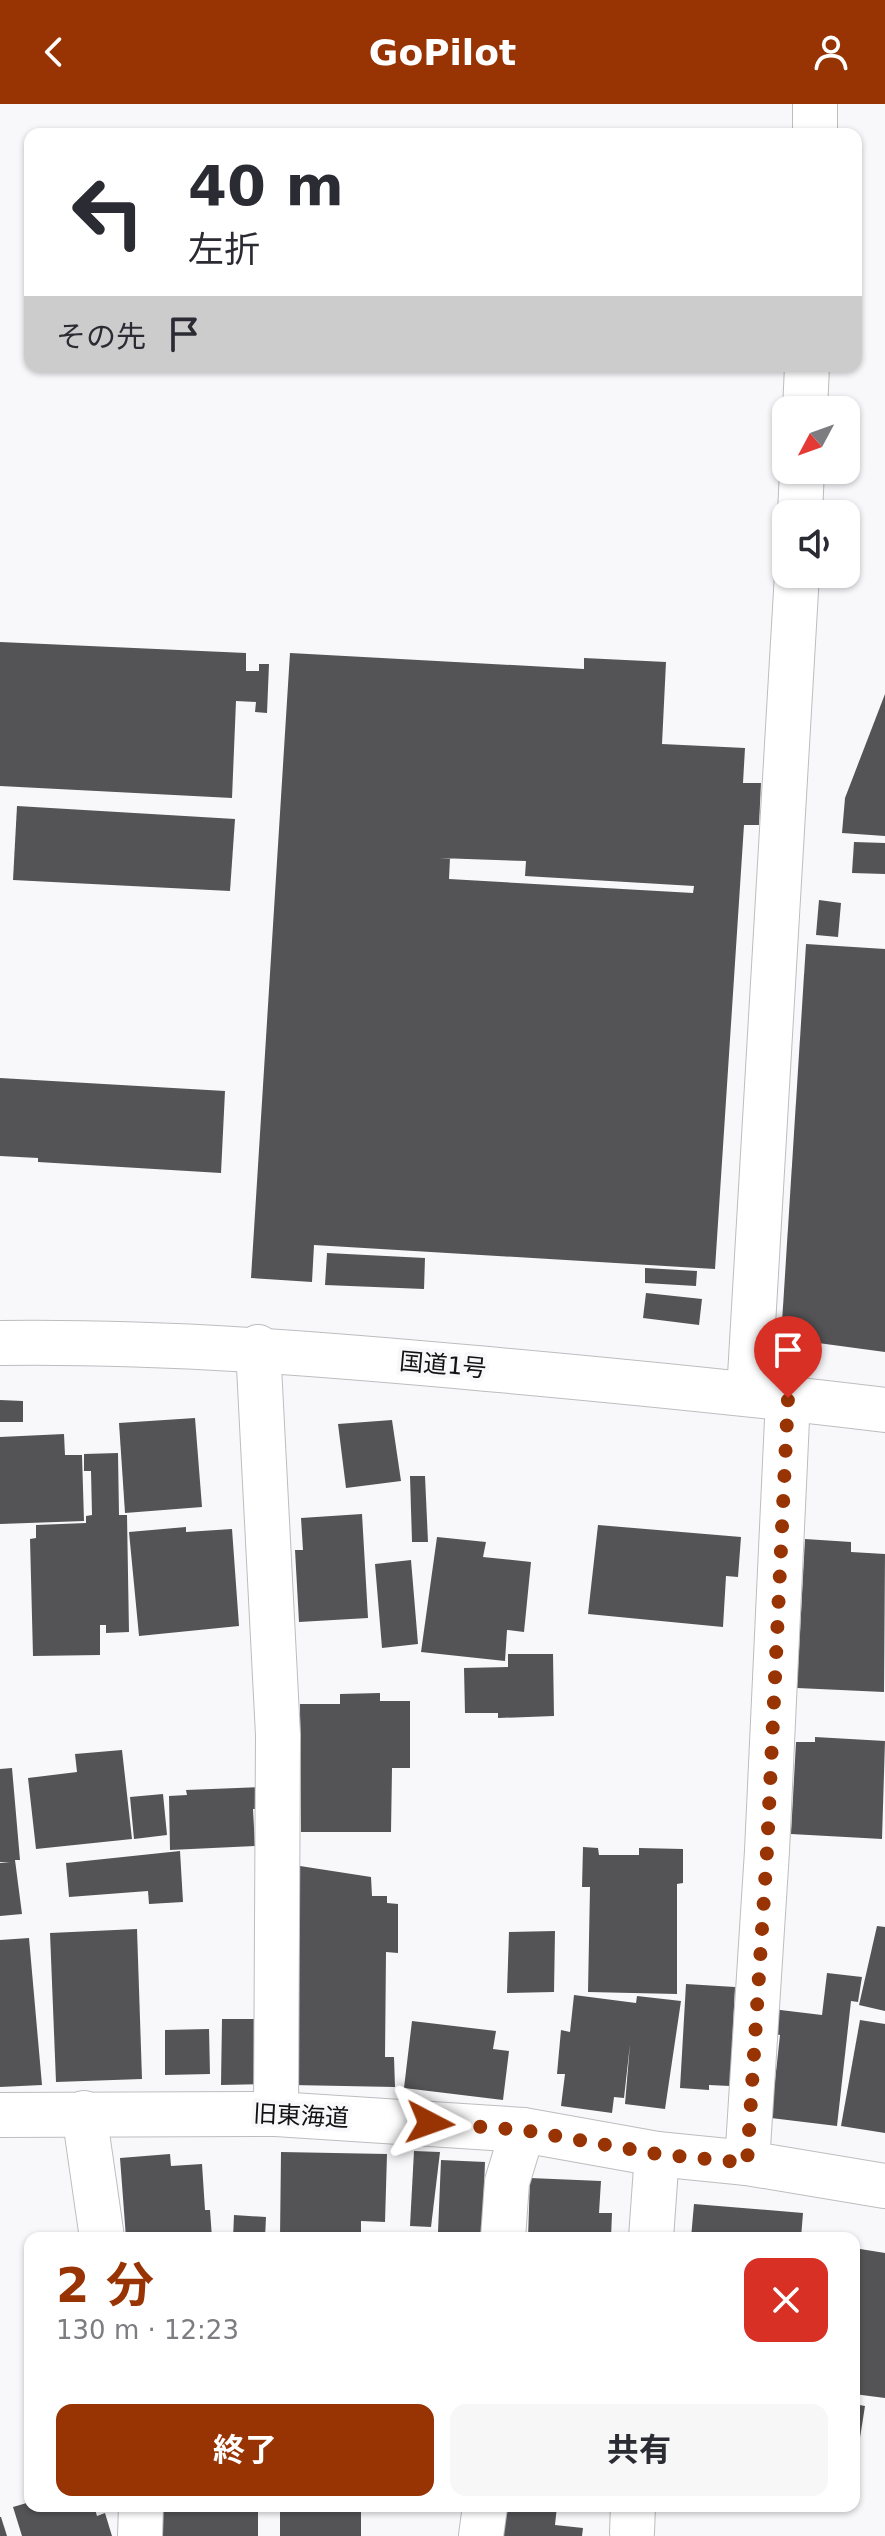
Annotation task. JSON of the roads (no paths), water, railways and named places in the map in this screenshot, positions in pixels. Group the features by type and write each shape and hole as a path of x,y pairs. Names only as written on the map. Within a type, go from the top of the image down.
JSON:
{"main road":[{"path":"815,104 815,128"},
{"path":"806,396 807,372"},
{"path":"747,2163 767,1851 769,1396 797,588"},
{"name":"国道1号","path":"0,1343 122,1342 258,1347 885,1410"},
{"path":"258,1347 278,1735 276,2114"},
{"path":"84,2113 101,2232"},
{"name":"旧東海道","path":"0,2115 276,2114 523,2130 657,2154 747,2163 885,2186"},
{"path":"503,2232 507,2182 523,2130"},
{"path":"651,2232 657,2154"},
{"path":"140,2536 141,2512"},
{"path":"481,2536 484,2512"}]}
